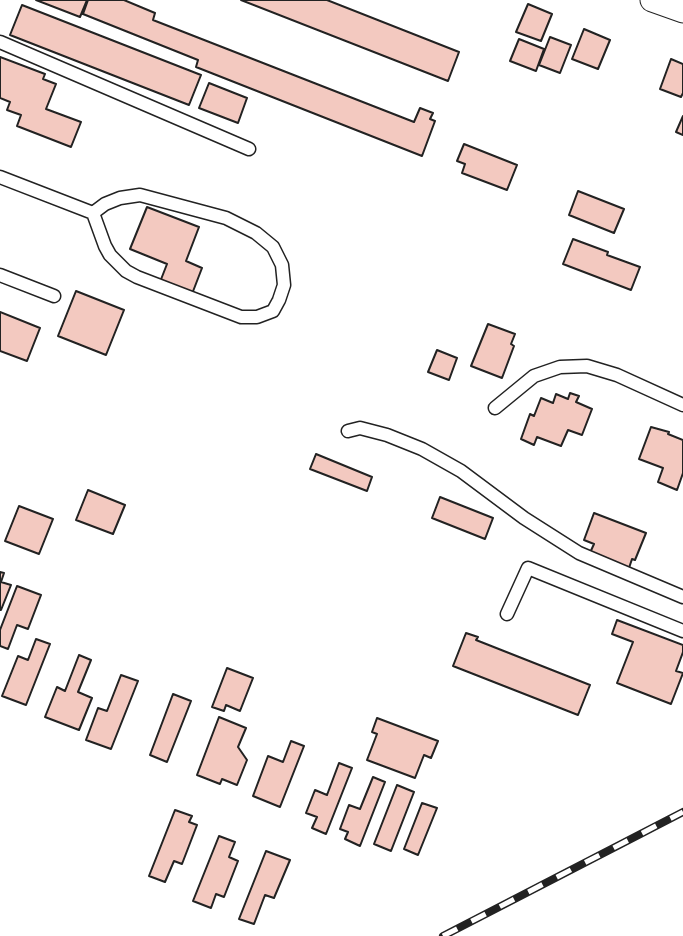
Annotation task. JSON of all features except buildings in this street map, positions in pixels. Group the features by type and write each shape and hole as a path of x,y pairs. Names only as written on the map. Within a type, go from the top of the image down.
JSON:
{"street":[{"path":"652,0 683,11"}],"lane":[{"path":"0,42 249,149"},
{"path":"0,177 93,213 110,255 126,271 137,277 241,317 257,317 273,311 279,300 284,285 282,265 273,247 256,233 226,218 140,195 120,198 93,213"},
{"path":"0,275 54,296"},
{"path":"495,408 534,376 560,367 587,366 617,374 683,405"},
{"path":"348,431 360,428 422,449 461,471 524,518 579,553 683,597"},
{"path":"507,614 528,568 683,631"}],"railway":[{"path":"443,936 683,812"}]}
